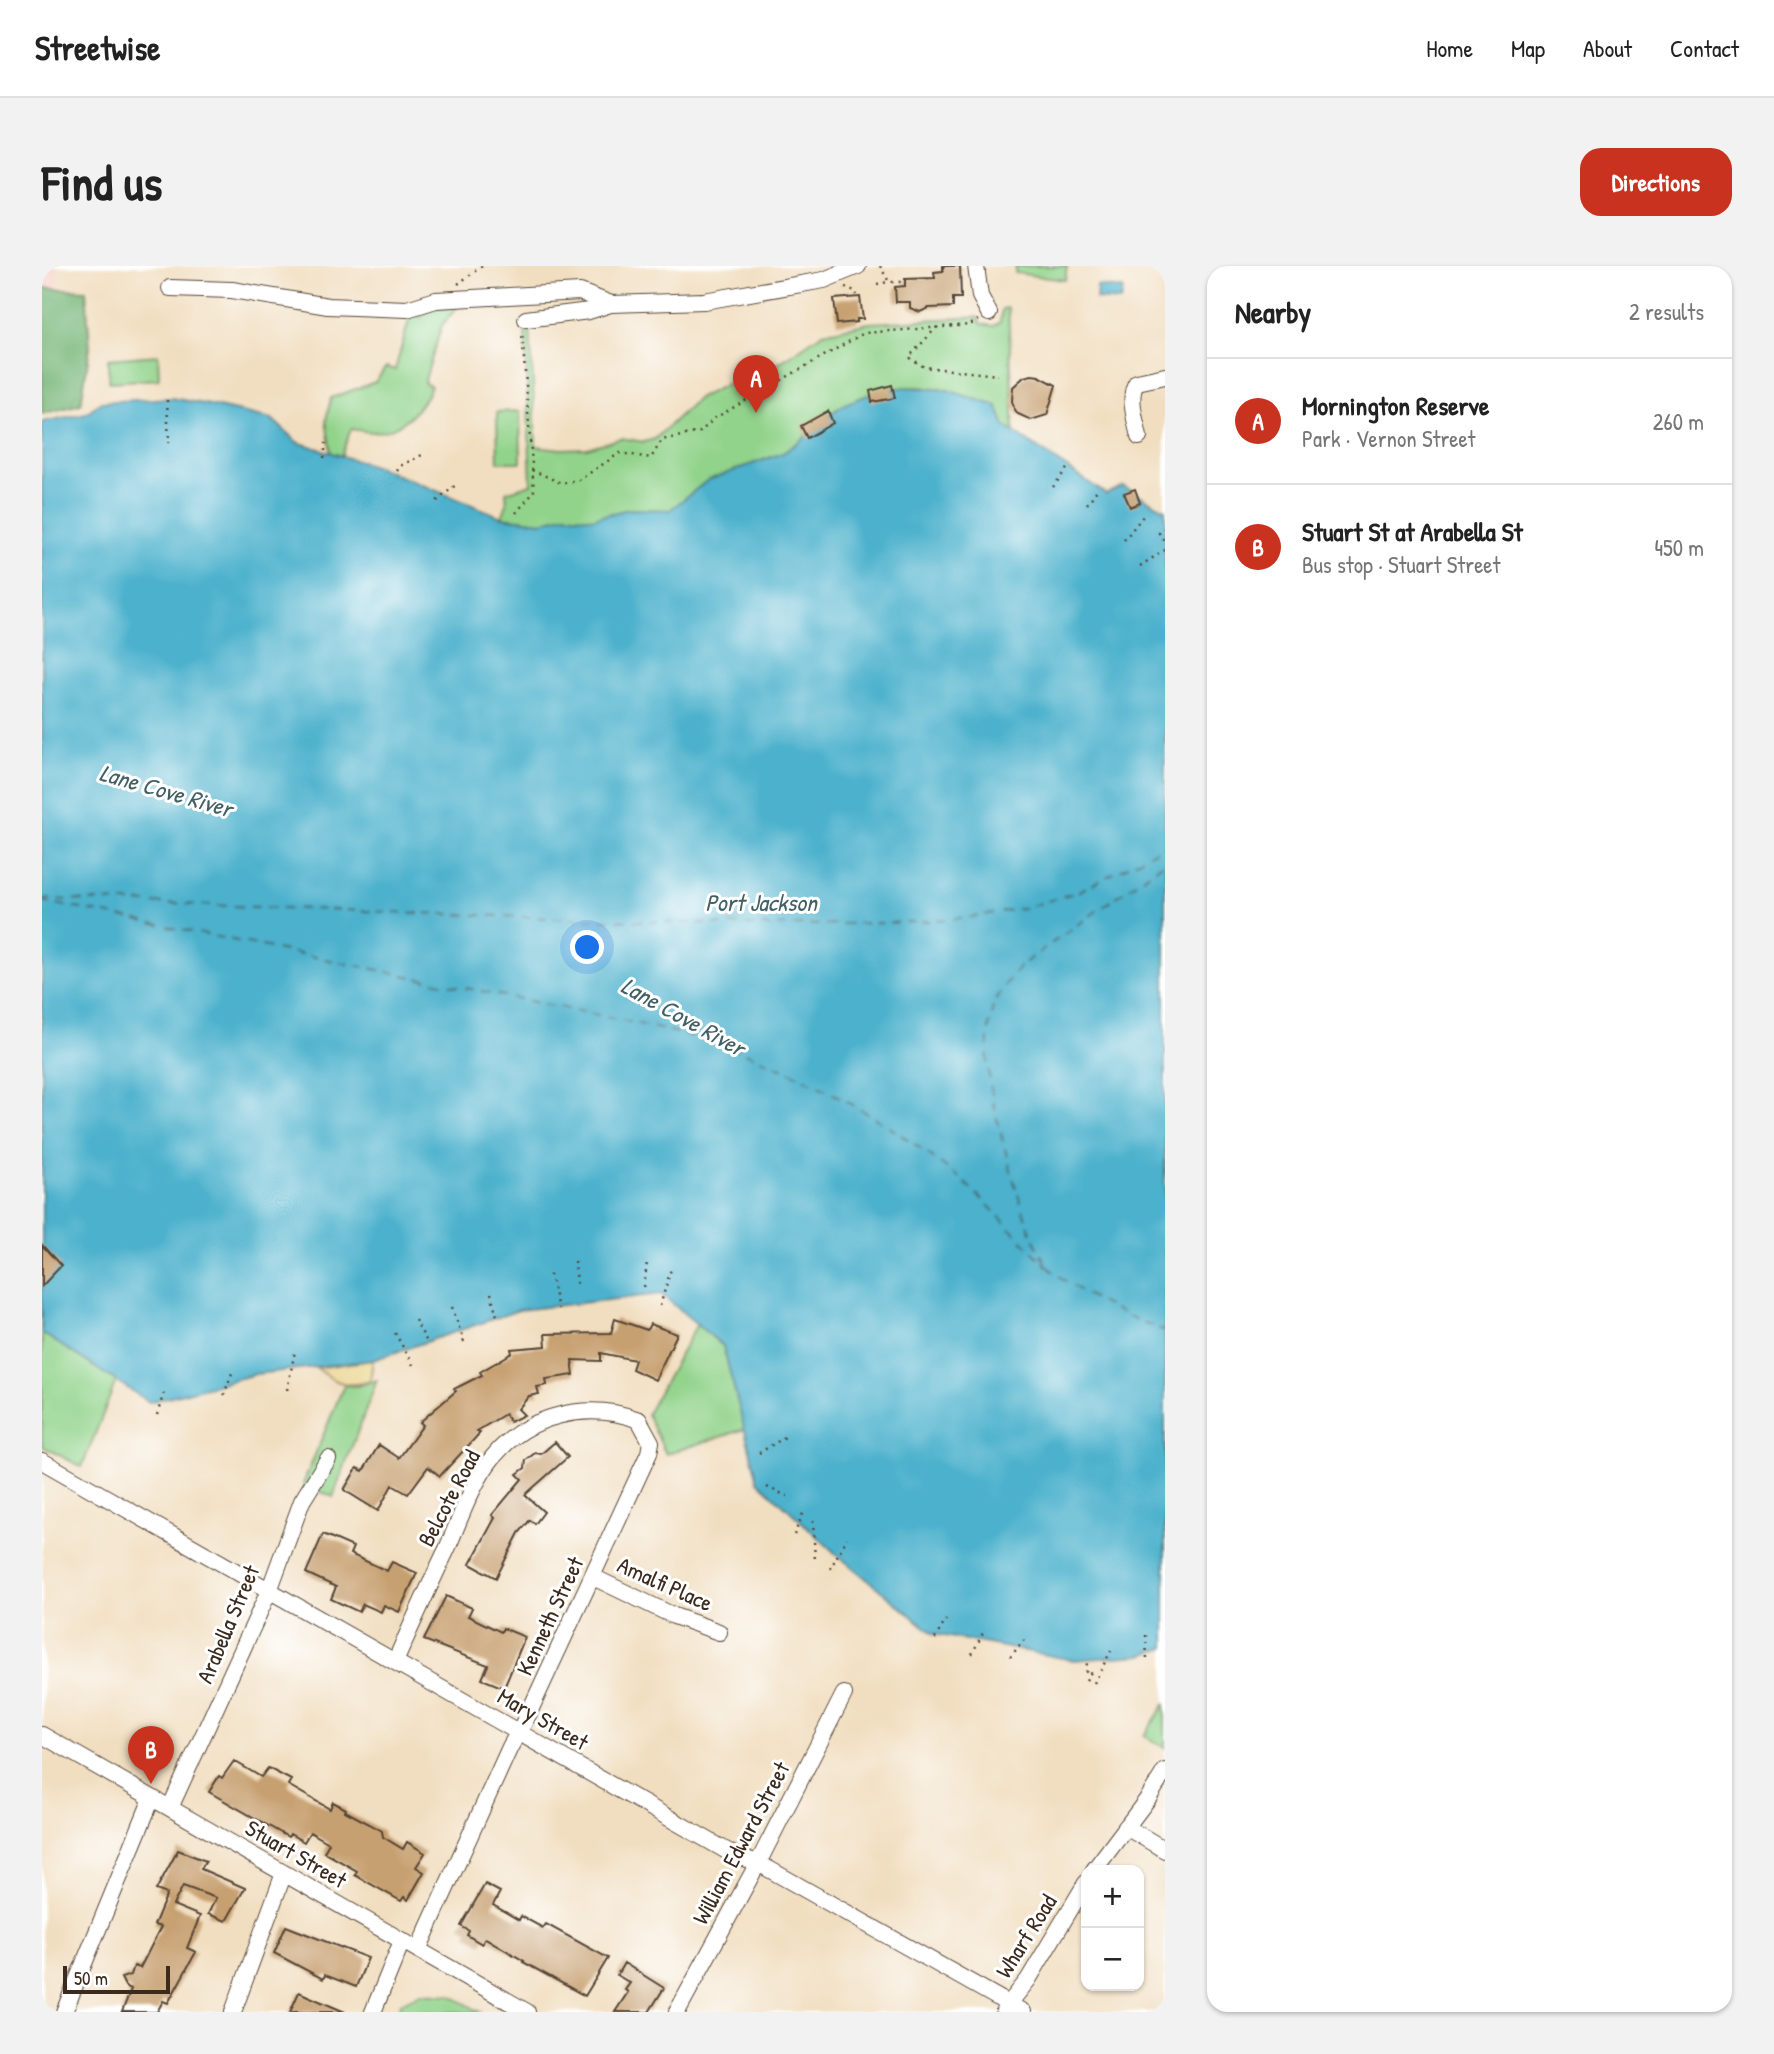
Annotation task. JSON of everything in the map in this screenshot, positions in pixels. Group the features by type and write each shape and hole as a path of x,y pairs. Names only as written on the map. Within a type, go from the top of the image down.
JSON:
{"street":[{"path":"524,320 589,311 611,304 704,302 824,280 858,266"},
{"path":"976,266 980,296 989,313"},
{"path":"170,288 232,290 328,306 407,309 436,300 580,292 611,304"},
{"path":"1139,437 1133,406 1133,387 1138,382 1165,376"},
{"name":"Belcote Road","path":"395,1662 474,1489 493,1457 514,1437 542,1421 579,1410 596,1411 639,1420 651,1441 649,1453"},
{"name":"Kenneth Street","path":"418,1950 649,1453"},
{"name":"Arabella Street","path":"170,1808 269,1591 302,1501 328,1459"},
{"name":"Mary Street","path":"42,1461 734,1855 758,1863 1012,2009"},
{"name":"Amalfi Place","path":"593,1577 674,1616 719,1632"},
{"name":"William Edward Street","path":"677,2012 758,1863 844,1695"},
{"name":"Stuart Street","path":"42,1735 527,2012"},
{"path":"1098,1865 1149,1797 1165,1771"},
{"path":"64,2012 152,1798"},
{"path":"1126,1827 1165,1850"},
{"path":"233,2012 284,1873"},
{"name":"Wharf Road","path":"1012,2009 1081,1891"},
{"path":"373,2012 402,1941"}],"path":[{"path":"880,266 889,282"},
{"path":"877,284 905,282"},
{"path":"841,285 857,295"},
{"path":"532,470 561,484 579,480 620,453 650,458 662,440 700,432 715,418 864,332 970,325 989,313"},
{"path":"516,513 534,492 524,320"},
{"path":"937,327 909,357 924,367 998,375"},
{"path":"167,400 169,443"},
{"path":"324,458 326,443"},
{"path":"397,471 400,466 424,454"},
{"path":"1053,487 1069,466"},
{"path":"437,501 458,483"},
{"path":"1087,504 1099,487"},
{"path":"1124,540 1143,516"},
{"path":"1165,528 1159,533 1165,542"},
{"path":"1140,566 1165,550"},
{"path":"575,1261 577,1286"},
{"path":"644,1287 648,1262"},
{"path":"660,1306 671,1269"},
{"path":"550,1274 558,1308"},
{"path":"491,1293 498,1320"},
{"path":"452,1307 465,1345"},
{"path":"415,1320 428,1344"},
{"path":"395,1333 413,1366"},
{"path":"287,1390 295,1350"},
{"path":"224,1395 232,1373"},
{"path":"157,1415 165,1389"},
{"path":"759,1453 785,1437"},
{"path":"767,1487 787,1496"},
{"path":"794,1535 804,1511"},
{"path":"813,1521 815,1561"},
{"path":"830,1569 847,1538"},
{"path":"935,1639 946,1620"},
{"path":"972,1654 984,1631"},
{"path":"1146,1635 1147,1660"},
{"path":"1010,1657 1024,1640"},
{"path":"1094,1682 1111,1651"},
{"path":"1086,1680 1091,1672 1086,1672 1087,1663"}],"shaded area":[{"path":"42,266 57,266 61,348 42,353"}],"green space":[{"path":"1016,266 1067,266 1065,280 1015,273"},
{"path":"42,288 86,290 90,347 81,404 42,414"},
{"path":"459,305 442,325 424,383 431,386 416,410 401,424 383,431 351,429 341,456 331,453 326,420 331,398 375,382 386,367 395,370 411,313 421,317 432,307"},
{"path":"1008,308 1014,432 1005,426 997,406 947,390 919,387 892,389 845,404 783,453 709,480 670,510 629,509 592,518 566,515 542,522 502,517 507,504 506,492 531,484 525,327 530,326 536,446 587,448 621,438 644,442 655,439 697,399 737,379 770,369 823,333 869,323 978,317 981,324 993,326 1000,322 1002,309"},
{"path":"158,355 159,379 109,382 108,359"},
{"path":"520,411 521,462 498,462 497,412"},
{"path":"697,1324 723,1346 745,1429 666,1454 647,1414"},
{"path":"42,1333 116,1381 82,1467 42,1446"},
{"path":"377,1380 333,1497 303,1484 344,1385 357,1386"},
{"path":"1165,1704 1165,1748 1144,1736"},
{"path":"421,1993 450,1995 480,2012 398,2012 401,2003"}],"sand":[{"path":"373,1360 370,1381 355,1384 342,1383 317,1368"}],"water":[{"path":"1097,286 1123,289 1121,301 1096,299"},
{"name":"Port Jackson","path":"905,387 947,390 997,406 1005,426 1106,494 1123,486 1165,509 1165,1648 1142,1655 1073,1660 934,1634 835,1553 758,1481 723,1346 661,1294 519,1310 373,1360 256,1374 149,1402 42,1333 42,422 86,413 101,402 171,398 205,404 272,419 297,442 380,468 502,517 542,522 566,515 592,518 629,509 670,510 708,480 783,453 845,404 868,395"}],"building":[{"path":"943,266 960,266 961,298 953,298 953,307 929,308 920,312 910,308 910,302 896,302 895,287 905,286 905,279 935,278 934,272 943,271"},
{"path":"860,297 863,319 837,324 834,299"},
{"path":"1032,375 1056,385 1047,415 1031,420 1018,414 1012,401 1013,387 1024,377"},
{"path":"892,385 895,398 872,402 870,391"},
{"path":"828,411 833,423 807,438 801,426"},
{"path":"1135,489 1140,503 1130,507 1124,493"},
{"path":"42,1245 61,1266 42,1286"},
{"path":"615,1319 647,1330 650,1324 677,1334 655,1380 632,1369 635,1360 601,1353 601,1361 572,1360 574,1375 546,1379 547,1385 537,1387 539,1394 529,1396 518,1409 524,1415 510,1422 505,1414 477,1431 480,1433 440,1476 428,1467 408,1494 392,1485 378,1511 344,1490 357,1468 363,1471 379,1445 399,1458 423,1425 420,1422 456,1391 454,1389 482,1375 480,1372 512,1353 511,1349 546,1346 545,1334 611,1333"},
{"path":"555,1442 568,1457 525,1495 544,1512 535,1524 530,1520 519,1533 496,1578 470,1564 495,1518 492,1515 522,1479 517,1474 525,1468 526,1460 535,1453 541,1454"},
{"path":"323,1534 353,1547 350,1554 387,1571 392,1562 417,1573 399,1612 384,1605 381,1612 363,1604 359,1612 331,1599 336,1587 306,1573"},
{"path":"446,1596 472,1608 468,1616 501,1632 503,1628 525,1637 504,1688 482,1679 488,1665 424,1640"},
{"path":"234,1761 261,1777 268,1768 291,1780 288,1785 330,1809 333,1802 346,1809 345,1811 382,1831 383,1837 403,1849 407,1842 425,1853 416,1867 424,1872 408,1900 404,1897 401,1901 355,1875 357,1871 324,1852 329,1843 310,1832 304,1842 290,1834 288,1837 209,1792 219,1776 222,1778"},
{"path":"178,1850 206,1861 201,1869 245,1888 226,1921 208,1914 216,1898 183,1886 173,1905 200,1916 187,1948 196,1952 168,2003 163,2001 157,2012 122,2012 131,1989 125,1986 121,1978 131,1975 134,1966 140,1968 161,1927 154,1925 167,1894 156,1890"},
{"path":"485,1884 500,1892 493,1905 519,1920 521,1916 543,1928 546,1924 608,1958 585,1996 487,1939 485,1938 482,1944 467,1935 469,1931 461,1926"},
{"path":"286,1926 368,1958 356,1987 325,1975 323,1979 274,1953"},
{"path":"624,1963 664,1988 649,2012 615,2012 628,1992 625,1990 630,1983 617,1975"},
{"path":"299,1992 310,1997 345,2012 290,2012"}],"ferry route":[{"path":"42,899 770,926 916,922 972,917 1029,907 1079,891 1165,845"},
{"path":"1045,1262 1024,1212 994,1105 988,1068 992,1011 1000,993 1020,966 1165,862"},
{"path":"42,901 622,1020 741,1051 835,1094 894,1130 974,1191 1047,1266"},
{"path":"1047,1266 1074,1287 1103,1304 1165,1331"}],"place":[{"name":"Mornington Reserve","path":"756,413"},
{"name":"Stuart St at Arabella St","path":"151,1784"}],"water label":[{"name":"Lane Cove River","path":"166,791"},
{"name":"Lane Cove River","path":"683,1017"}]}
